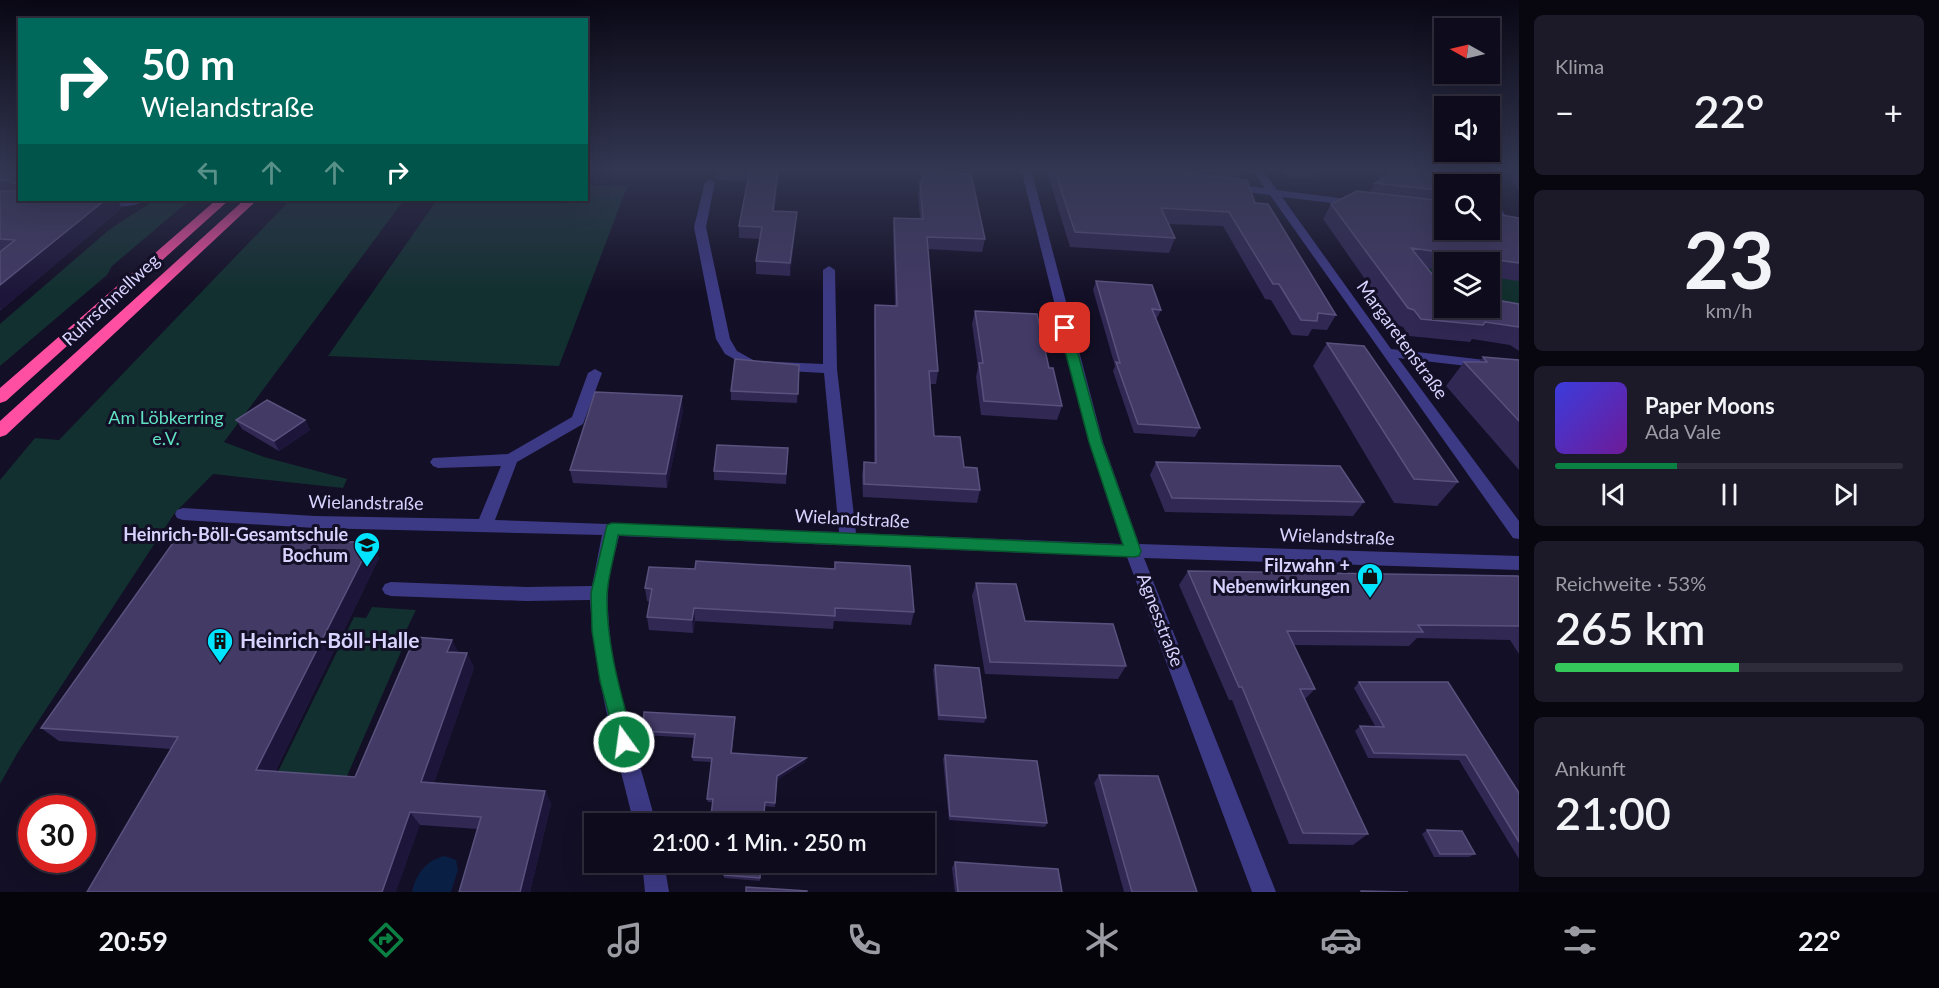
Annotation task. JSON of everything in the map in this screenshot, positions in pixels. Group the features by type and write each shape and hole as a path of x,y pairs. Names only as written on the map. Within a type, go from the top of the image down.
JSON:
{"highway":[{"name":"Ruhrschnellweg","path":"0,397 211,211"},
{"name":"Ruhrschnellweg","path":"0,431 239,211"}],"street":[{"path":"704,211 700,227 723,339 732,354 752,365 830,369"},
{"name":"Agnesstraße","path":"1037,211 1096,442 1133,551 1264,892"},
{"name":"Margaretenstraße","path":"1285,211 1519,533"},
{"path":"1500,212 1507,221 1500,220"},
{"path":"829,270 830,369 848,538"},
{"path":"1387,353 1519,368"},
{"path":"438,462 485,462 511,459 578,420 595,373"},
{"path":"485,525 511,459"},
{"name":"Wielandstraße","path":"183,514 315,522 612,529 1133,551 1519,563"},
{"path":"612,529 599,593 601,631 609,681 642,813"},
{"path":"392,589 526,594 599,593"},
{"path":"654,873 657,892"}],"green space":[{"path":"139,211 177,211 112,266 107,275 0,366 0,324 110,229"},
{"name":"Am Löbkerring e.V.","path":"280,211 396,211 224,442 264,457 347,479 343,488 213,474 174,514 18,752 0,784 0,480 35,438 59,440"},
{"path":"430,211 618,211 559,366 328,356"},
{"path":"1408,239 1437,246 1439,252 1434,252 1433,316"},
{"path":"1519,254 1519,323 1458,318 1500,318 1500,259"},
{"path":"372,607 416,610 401,641 403,647 344,783 275,778 354,617 366,618"}],"water":[{"path":"445,856 456,860 458,870 451,892 412,892 416,879 427,864"}],"building":[{"path":"0,211 92,211 0,285 0,252 15,240 0,239"},
{"path":"742,211 797,212 790,263 756,261 762,227 739,226"},
{"path":"922,211 979,211 985,239 927,237 938,371 929,371 934,436 960,437 964,467 977,468 980,490 864,484 864,462 876,463 875,305 897,306 894,218 923,219"},
{"path":"1068,211 1162,211 1175,238 1075,232"},
{"path":"1206,211 1272,211 1336,315 1318,313 1317,321 1301,320 1279,284 1273,284 1229,212"},
{"path":"1336,211 1434,211 1434,240 1500,240 1500,215 1519,218 1519,263 1500,260 1500,252 1440,252 1411,248 1434,277 1434,318 1500,318 1500,301 1519,304 1519,327 1485,322 1483,325 1421,319 1414,310 1408,308"},
{"path":"1096,281 1152,285 1161,310 1152,309 1200,428 1138,424 1116,362 1120,363"},
{"path":"975,311 1037,314 1049,368 1053,368 1062,406 984,401 979,363 983,363"},
{"path":"1327,343 1364,346 1458,482 1414,479"},
{"path":"1483,357 1519,360 1519,421 1464,362 1487,362"},
{"path":"735,359 799,365 798,394 731,391"},
{"path":"595,392 682,396 666,474 570,470"},
{"path":"267,400 305,420 274,441 236,420"},
{"path":"717,445 788,448 786,474 714,471"},
{"path":"1156,462 1340,466 1364,502 1172,498"},
{"path":"180,533 371,543 256,770 355,777 415,637 452,640 447,652 467,653 421,782 545,791 520,892 459,892 481,817 410,812 382,892 87,892 178,737 41,728"},
{"path":"696,561 835,569 835,562 910,566 914,612 835,608 835,616 694,608 692,620 647,617 652,589 645,588 649,567 695,569"},
{"path":"1188,571 1518,576 1519,626 1418,625 1423,632 1287,631 1315,689 1300,689 1368,834 1303,833 1242,687 1239,687"},
{"path":"976,583 1016,584 1025,621 1113,624 1126,666 990,662"},
{"path":"935,665 979,668 986,718 939,715"},
{"path":"1359,682 1448,682 1519,793 1519,842 1466,755 1374,753 1360,726 1384,727"},
{"path":"644,712 735,717 731,753 806,758 777,776 775,803 765,802 764,813 711,813 713,799 707,799 712,758 692,757 695,734 643,731"},
{"path":"945,755 1037,761 1047,823 950,816"},
{"path":"1099,775 1158,776 1197,892 1132,892"},
{"path":"1427,830 1462,831 1475,854 1440,854"},
{"path":"955,862 1058,869 1062,892 958,892"},
{"path":"724,873 760,873 760,878 724,875"},
{"path":"746,887 807,891 807,892 746,892"},
{"path":"1361,891 1408,892 1361,892"}],"place":[{"name":"Heinrich-Böll-Gesamtschule Bochum","path":"367,568"},
{"name":"Filzwahn + Nebenwirkungen","path":"1370,599"},
{"name":"Heinrich-Böll-Halle","path":"220,664"}],"route":[{"path":"624,742 609,681 601,631 599,593 612,529 1133,551 1096,442 1065,328"}]}
